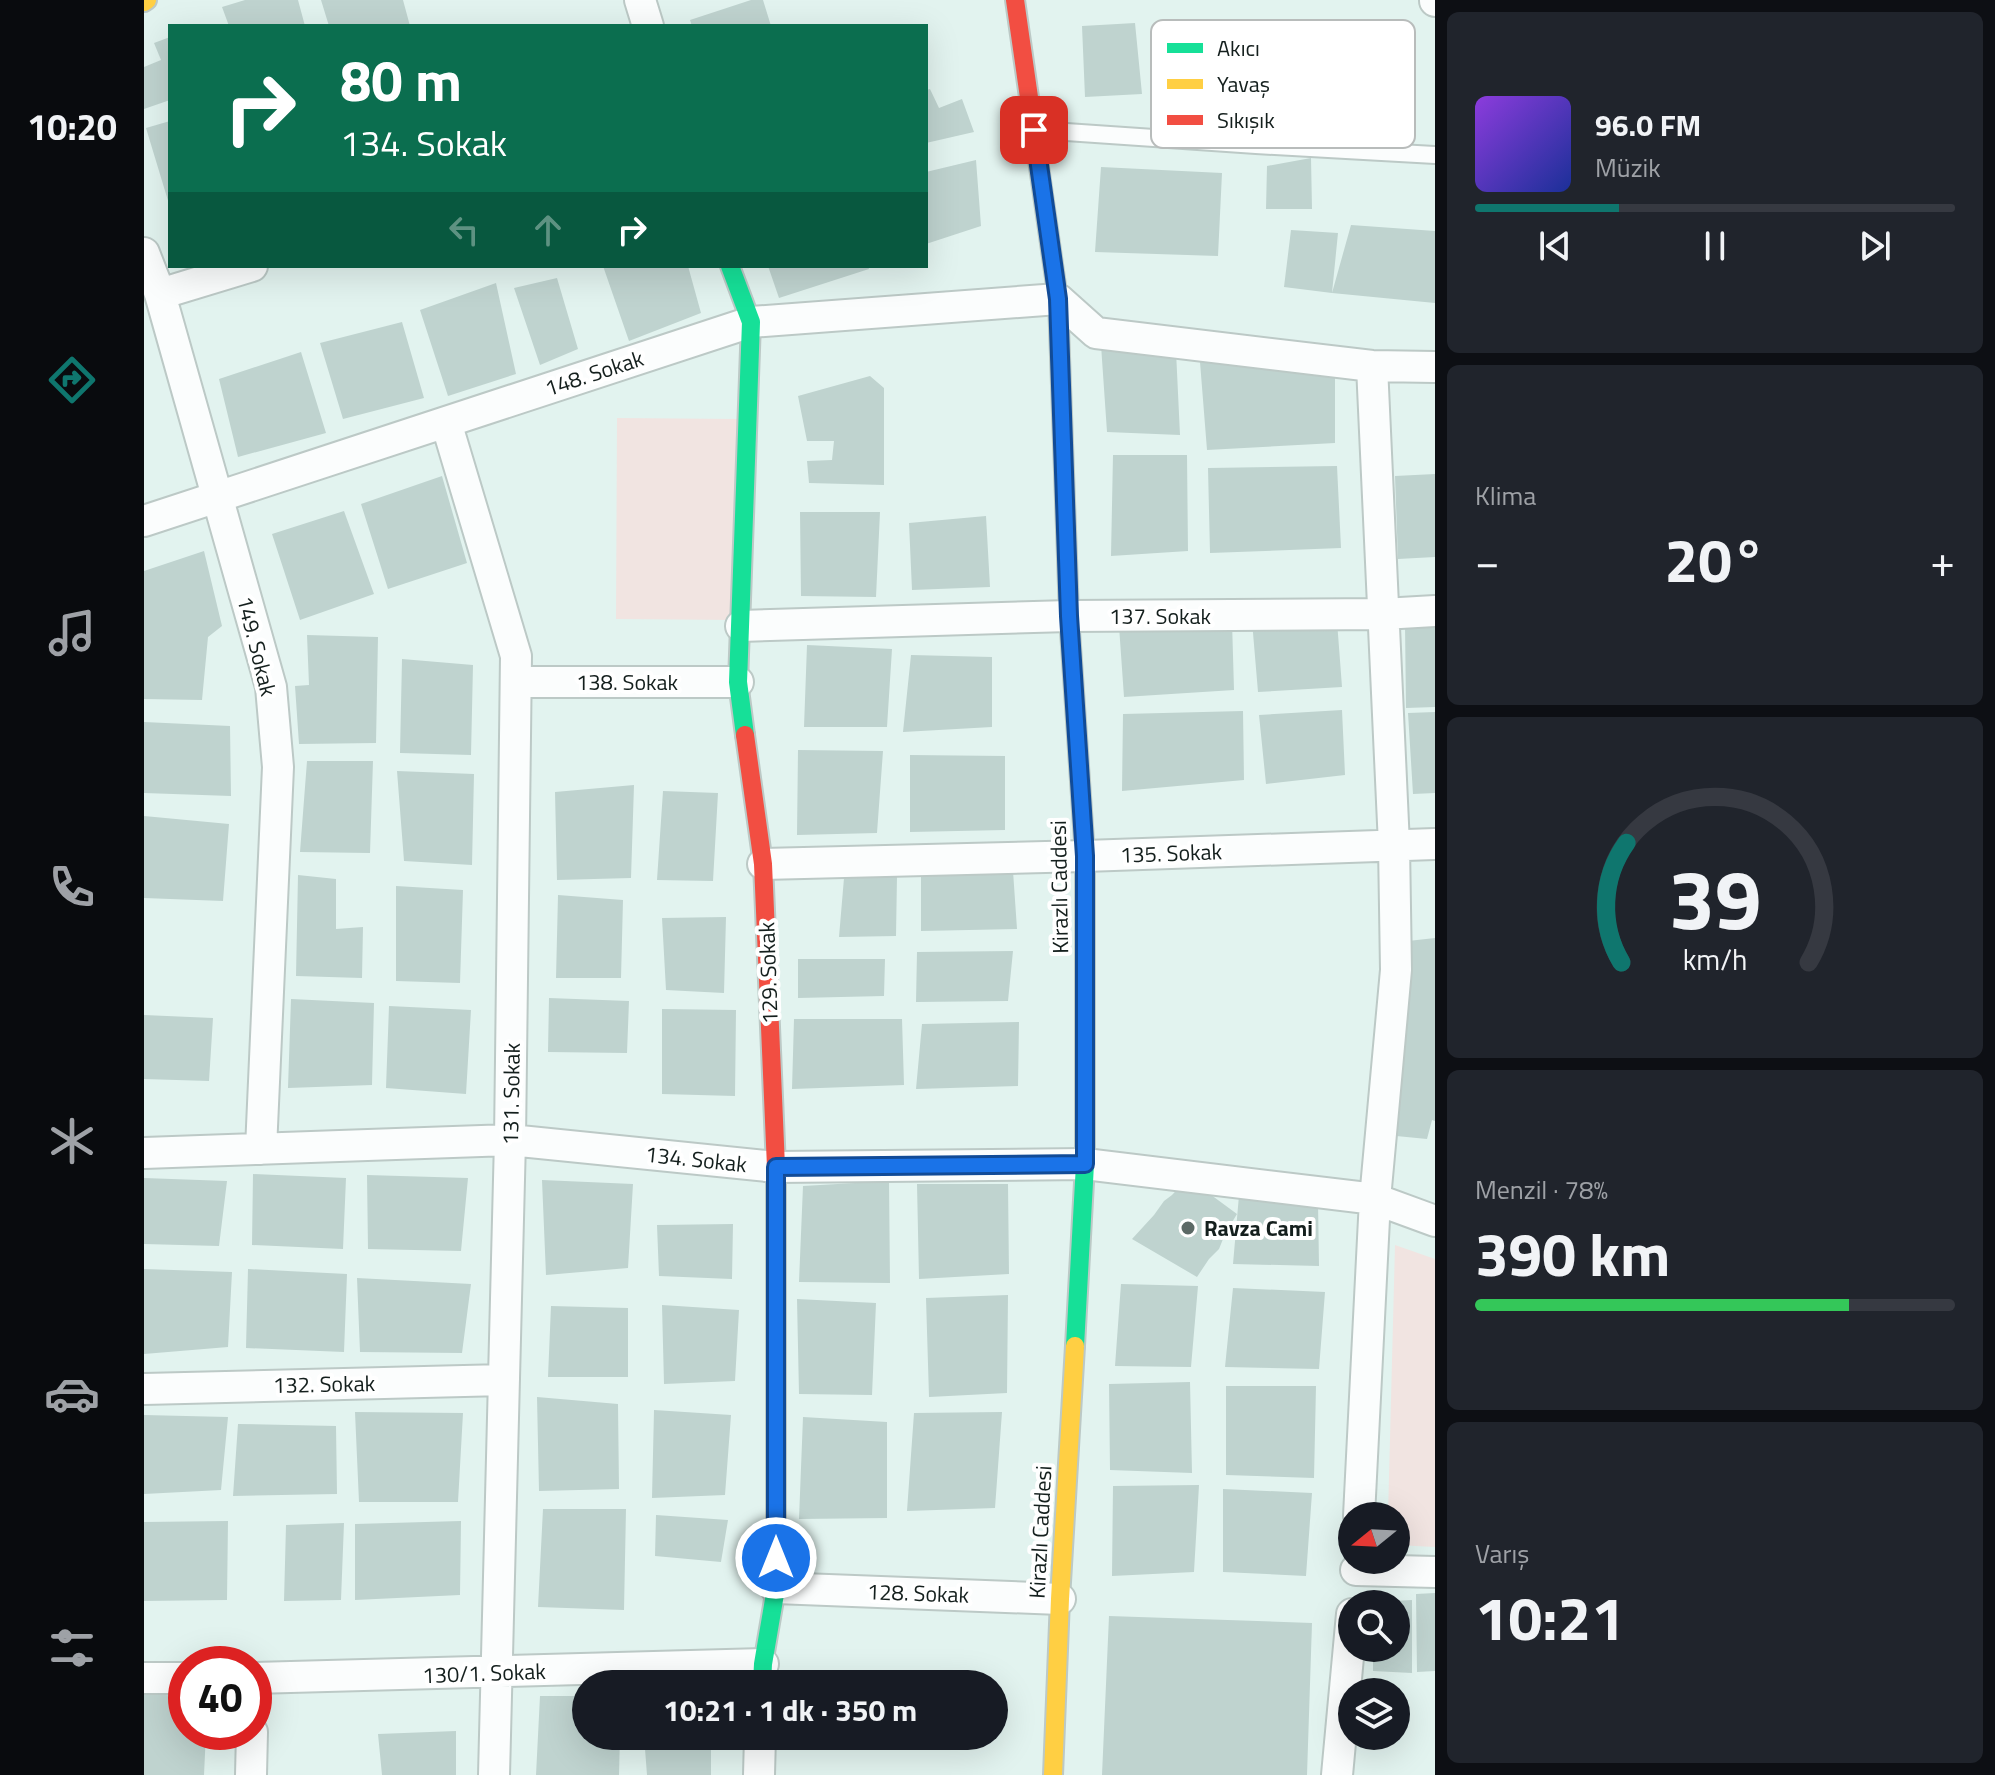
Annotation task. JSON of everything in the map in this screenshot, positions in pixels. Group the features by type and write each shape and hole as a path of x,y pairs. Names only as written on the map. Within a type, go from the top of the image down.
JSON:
{"main road":[{"name":"Kirazlı Caddesi","path":"1015,0 1058,299 1069,616 1085,856 1085,1164 1053,1775"},
{"name":"129. Sokak","path":"731,268 751,322 738,682 763,864 776,1167 776,1588 763,1670"}],"street":[{"path":"640,0 647,24"},
{"name":"149. Sokak","path":"144,253 160,294 271,687 278,767 261,1149"},
{"path":"160,294 245,268"},
{"path":"1058,299 1096,333 1372,366 1435,367"},
{"name":"148. Sokak","path":"144,521 751,322 1058,299"},
{"path":"1360,1502 1375,1199 1396,970 1394,845 1372,366"},
{"name":"131. Sokak","path":"446,422 516,656 510,1140 494,1775"},
{"name":"137. Sokak","path":"741,626 1069,616 1435,611"},
{"name":"138. Sokak","path":"516,682 738,682"},
{"name":"135. Sokak","path":"763,864 1435,844"},
{"name":"134. Sokak","path":"144,1153 510,1140 776,1167 1085,1164 1375,1199 1435,1221"},
{"name":"132. Sokak","path":"144,1389 504,1380"},
{"path":"1410,1570 1435,1572"},
{"name":"128. Sokak","path":"776,1588 1060,1599"},
{"path":"1337,1775 1348,1662"},
{"name":"130/1. Sokak","path":"272,1678 572,1673"},
{"path":"144,1678 168,1678"},
{"path":"251,1775 252,1750"},
{"path":"759,1775 760,1750"}],"lane":[{"path":"1034,130 1151,138"},
{"path":"1310,148 1435,155"}],"shaded area":[{"path":"617,418 738,419 737,620 616,619"},
{"path":"1395,1245 1435,1259 1435,1547 1410,1546 1410,1502 1388,1502"}],"building":[{"path":"245,0 298,0 304,24 228,24 222,7"},
{"path":"321,0 403,0 409,24 328,24"},
{"path":"751,0 763,0 770,24 691,24 690,20"},
{"path":"1135,23 1142,94 1085,97 1082,26"},
{"path":"168,38 168,101 144,109 144,67 161,60 154,43"},
{"path":"928,90 939,108 962,99 974,132 928,143"},
{"path":"168,122 168,201 146,128"},
{"path":"1311,158 1312,209 1266,209 1267,166"},
{"path":"976,160 981,226 928,243 928,172"},
{"path":"1101,167 1222,173 1218,256 1095,252"},
{"path":"1351,225 1435,231 1435,303 1332,293"},
{"path":"1291,230 1338,233 1332,293 1284,287"},
{"path":"604,268 689,268 701,313 629,341"},
{"path":"769,268 869,269 779,298"},
{"path":"557,278 578,349 540,365 514,288"},
{"path":"496,283 516,374 448,396 420,310"},
{"path":"402,322 424,398 343,419 320,343"},
{"path":"1101,345 1176,351 1180,435 1107,432"},
{"path":"301,352 326,433 238,457 219,379"},
{"path":"1200,362 1335,374 1335,443 1207,450"},
{"path":"870,376 884,388 884,485 809,483 807,461 832,460 834,441 807,441 798,396"},
{"path":"1113,455 1187,455 1188,551 1111,556"},
{"path":"1337,466 1341,548 1210,553 1208,468"},
{"path":"1435,474 1435,557 1398,559 1395,476"},
{"path":"442,476 467,563 388,589 361,504"},
{"path":"344,511 374,594 300,620 272,534"},
{"path":"800,512 880,512 876,597 801,596"},
{"path":"986,516 990,587 912,590 909,523"},
{"path":"204,551 222,626 208,637 202,700 144,699 144,571"},
{"path":"1232,621 1234,690 1124,697 1119,626"},
{"path":"1252,621 1337,621 1342,687 1258,692"},
{"path":"1435,622 1435,707 1406,708 1405,624"},
{"path":"307,635 378,637 376,743 299,744 295,686 309,685"},
{"path":"807,645 892,649 887,727 804,727"},
{"path":"911,655 992,657 992,727 903,732"},
{"path":"402,659 473,665 471,755 400,753"},
{"path":"1342,710 1345,775 1266,784 1259,715"},
{"path":"1243,711 1244,780 1122,791 1123,714"},
{"path":"1435,712 1435,793 1413,794 1408,713"},
{"path":"144,722 230,726 231,796 144,793"},
{"path":"798,750 883,751 877,833 797,835"},
{"path":"910,755 1005,756 1005,830 910,832"},
{"path":"307,761 373,761 370,853 300,852"},
{"path":"397,771 474,774 472,865 404,861"},
{"path":"634,785 631,878 557,880 555,792"},
{"path":"663,791 718,793 713,881 657,880"},
{"path":"144,816 229,824 223,901 144,898"},
{"path":"1013,871 1017,929 921,931 921,875"},
{"path":"298,875 336,879 336,929 363,927 362,978 296,976"},
{"path":"897,876 896,936 839,937 844,878"},
{"path":"396,886 463,890 460,983 396,981"},
{"path":"558,895 623,900 621,978 556,978"},
{"path":"726,917 724,993 666,990 662,918"},
{"path":"1435,938 1435,1121 1432,1120 1427,1139 1386,1135 1408,941"},
{"path":"1013,951 1008,1001 916,1002 917,952"},
{"path":"798,959 885,959 884,996 798,998"},
{"path":"549,998 629,1001 627,1053 548,1052"},
{"path":"291,999 374,1003 372,1085 288,1088"},
{"path":"389,1006 471,1010 466,1094 386,1088"},
{"path":"662,1009 736,1010 735,1096 662,1094"},
{"path":"144,1015 213,1018 209,1081 144,1079"},
{"path":"794,1019 902,1019 904,1085 792,1089"},
{"path":"1019,1022 1018,1086 916,1089 922,1024"},
{"path":"253,1174 346,1178 343,1249 252,1245"},
{"path":"367,1175 468,1178 461,1251 368,1249"},
{"path":"144,1178 227,1181 219,1246 144,1244"},
{"name":"Ravza Cami","path":"1188,1178 1237,1214 1219,1249 1197,1277 1132,1239"},
{"path":"542,1180 633,1184 628,1268 546,1275"},
{"path":"889,1181 890,1283 799,1282 803,1186"},
{"path":"917,1184 1008,1184 1009,1274 919,1279"},
{"path":"1240,1184 1318,1202 1319,1266 1233,1264"},
{"path":"733,1224 732,1279 659,1276 657,1225"},
{"path":"144,1269 232,1272 228,1347 144,1354"},
{"path":"248,1269 347,1274 344,1352 246,1348"},
{"path":"357,1278 471,1284 462,1353 360,1352"},
{"path":"1121,1284 1198,1286 1191,1367 1115,1366"},
{"path":"1233,1288 1325,1292 1319,1369 1225,1367"},
{"path":"1008,1295 1007,1393 929,1397 926,1298"},
{"path":"797,1299 876,1303 872,1395 799,1394"},
{"path":"662,1305 739,1310 735,1381 664,1384"},
{"path":"551,1306 628,1308 628,1377 548,1377"},
{"path":"1190,1382 1192,1473 1110,1470 1109,1384"},
{"path":"1226,1386 1316,1386 1314,1478 1226,1475"},
{"path":"537,1397 618,1404 619,1489 539,1491"},
{"path":"654,1410 731,1415 725,1495 652,1498"},
{"path":"355,1412 463,1413 458,1502 359,1502"},
{"path":"1002,1412 995,1508 907,1511 914,1413"},
{"path":"144,1415 228,1417 221,1490 144,1494"},
{"path":"803,1417 887,1422 887,1518 799,1519"},
{"path":"238,1424 336,1426 337,1494 233,1496"},
{"path":"1199,1485 1194,1572 1112,1576 1113,1486"},
{"path":"1223,1489 1312,1493 1306,1576 1223,1572"},
{"path":"543,1509 626,1509 624,1610 538,1607"},
{"path":"656,1515 728,1520 721,1562 655,1556"},
{"path":"228,1521 227,1600 144,1601 144,1522"},
{"path":"461,1521 460,1595 355,1600 355,1524"},
{"path":"344,1523 341,1600 284,1601 286,1525"},
{"path":"1435,1593 1435,1671 1417,1672 1416,1594"},
{"path":"1410,1600 1412,1673 1373,1671 1373,1662 1410,1662"},
{"path":"1109,1616 1312,1623 1307,1775 1102,1775"},
{"path":"144,1694 168,1695 168,1750 205,1750 204,1775 144,1775"},
{"path":"540,1696 572,1696 572,1750 620,1750 619,1775 536,1775"},
{"path":"456,1731 456,1775 382,1775 378,1734"},
{"path":"645,1750 711,1750 711,1775 647,1775"}],"traffic: fast":[{"path":"731,268 751,322 738,682 745,735"},
{"path":"1066,529 1085,856 1085,1164 1075,1346"},
{"path":"763,1670 776,1588 776,1269"}],"traffic: slow":[{"path":"1053,1775 1075,1346"}],"traffic: jam":[{"path":"1015,0 1058,299 1066,529"},
{"path":"745,735 763,864 776,1167 776,1269"}],"place":[{"name":"Ravza Cami","path":"1188,1228"}],"route":[{"path":"776,1558 776,1167 1085,1164 1085,856 1069,616 1058,299 1034,130"}]}
